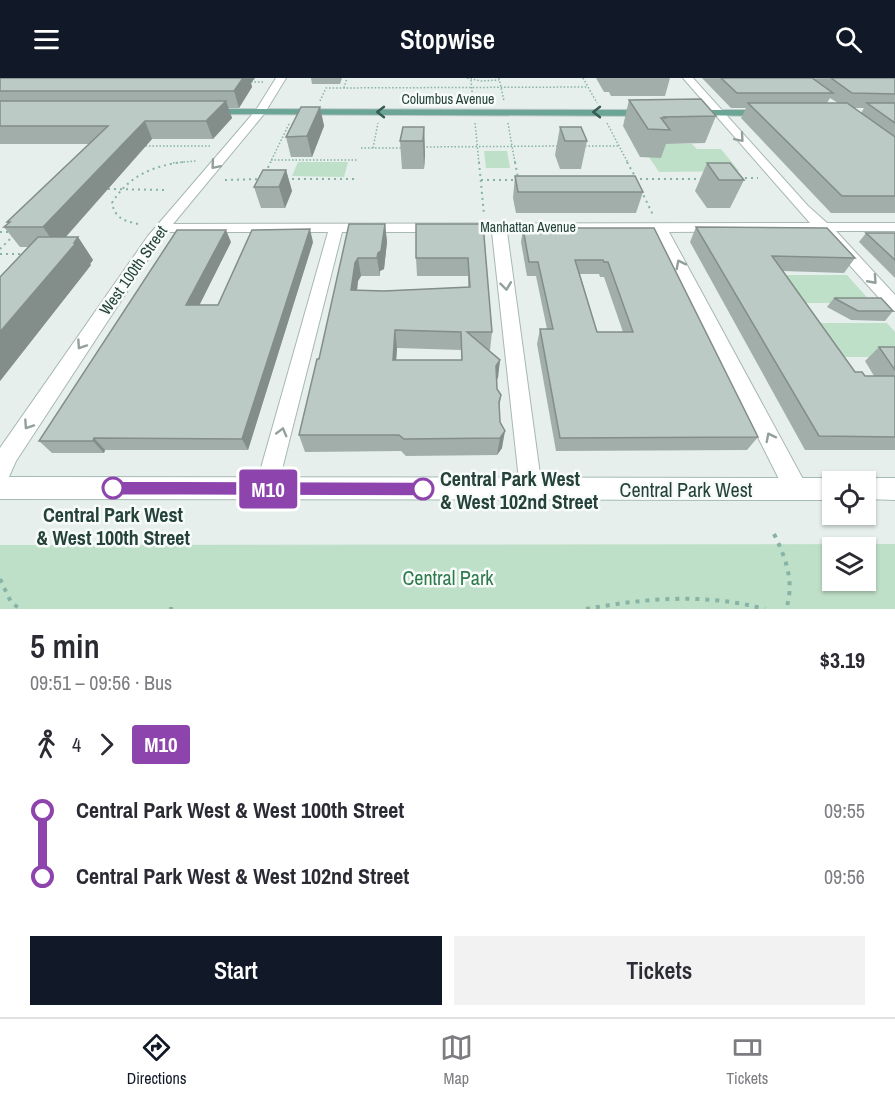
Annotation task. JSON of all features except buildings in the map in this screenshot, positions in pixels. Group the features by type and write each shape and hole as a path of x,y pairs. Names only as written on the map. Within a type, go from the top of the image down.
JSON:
{"main road":[{"name":"Columbus Avenue","path":"198,112 656,112"},
{"path":"679,112 780,113"}],"street":[{"path":"688,78 821,227 834,237 895,305"},
{"name":"West 100th Street","path":"0,472 7,456 162,228 260,112 279,80"},
{"path":"657,221 796,489"},
{"name":"Manhattan Avenue","path":"162,228 657,221 821,227 895,227"},
{"path":"492,223 531,489"},
{"path":"266,489 336,227"},
{"name":"Central Park West","path":"0,488 822,489"},
{"path":"876,489 895,489"}],"path":[{"path":"344,88 347,78"},
{"path":"468,78 471,80 499,79 504,106"},
{"path":"583,78 598,106 591,106"},
{"path":"250,82 279,80"},
{"path":"471,80 474,106"},
{"path":"326,88 588,87"},
{"path":"373,148 379,112"},
{"path":"225,180 262,179 291,121"},
{"path":"475,121 481,180 492,223"},
{"path":"481,180 519,180 507,121"},
{"path":"599,121 606,121 657,221"},
{"path":"139,146 210,146"},
{"path":"420,147 560,146"},
{"path":"584,146 619,146"},
{"path":"361,148 408,148"},
{"path":"138,224 123,221 113,210 112,203 120,190 132,178 151,170 176,162 196,160"},
{"path":"271,160 358,160"},
{"path":"624,179 703,178"},
{"path":"736,178 758,178"},
{"path":"285,179 354,179"},
{"path":"108,189 168,190"},
{"path":"0,232 18,232 0,249"},
{"path":"0,254 32,254"},
{"path":"774,534 786,560 790,590 786,609"},
{"path":"0,579 11,602 20,609"},
{"path":"586,609 675,597 742,602 765,609"},
{"path":"169,609 176,609"}],"green space":[{"path":"656,144 692,144 697,149 721,149 739,171 659,172 649,157 660,157"},
{"path":"484,151 507,151 510,168 486,168"},
{"path":"298,162 348,162 344,177 292,176"},
{"path":"772,275 847,275 872,303 804,303 818,323 887,323 895,332 895,357 830,357"},
{"name":"Central Park","path":"822,544 822,591 876,591 876,544 895,544 895,609 0,609 0,545"}],"bus line":[{"name":"M10","path":"113,488 423,489"}],"place":[{"name":"Central Park West & West 100th Street","path":"113,488"},
{"name":"Central Park West & West 102nd Street","path":"423,489"}]}
